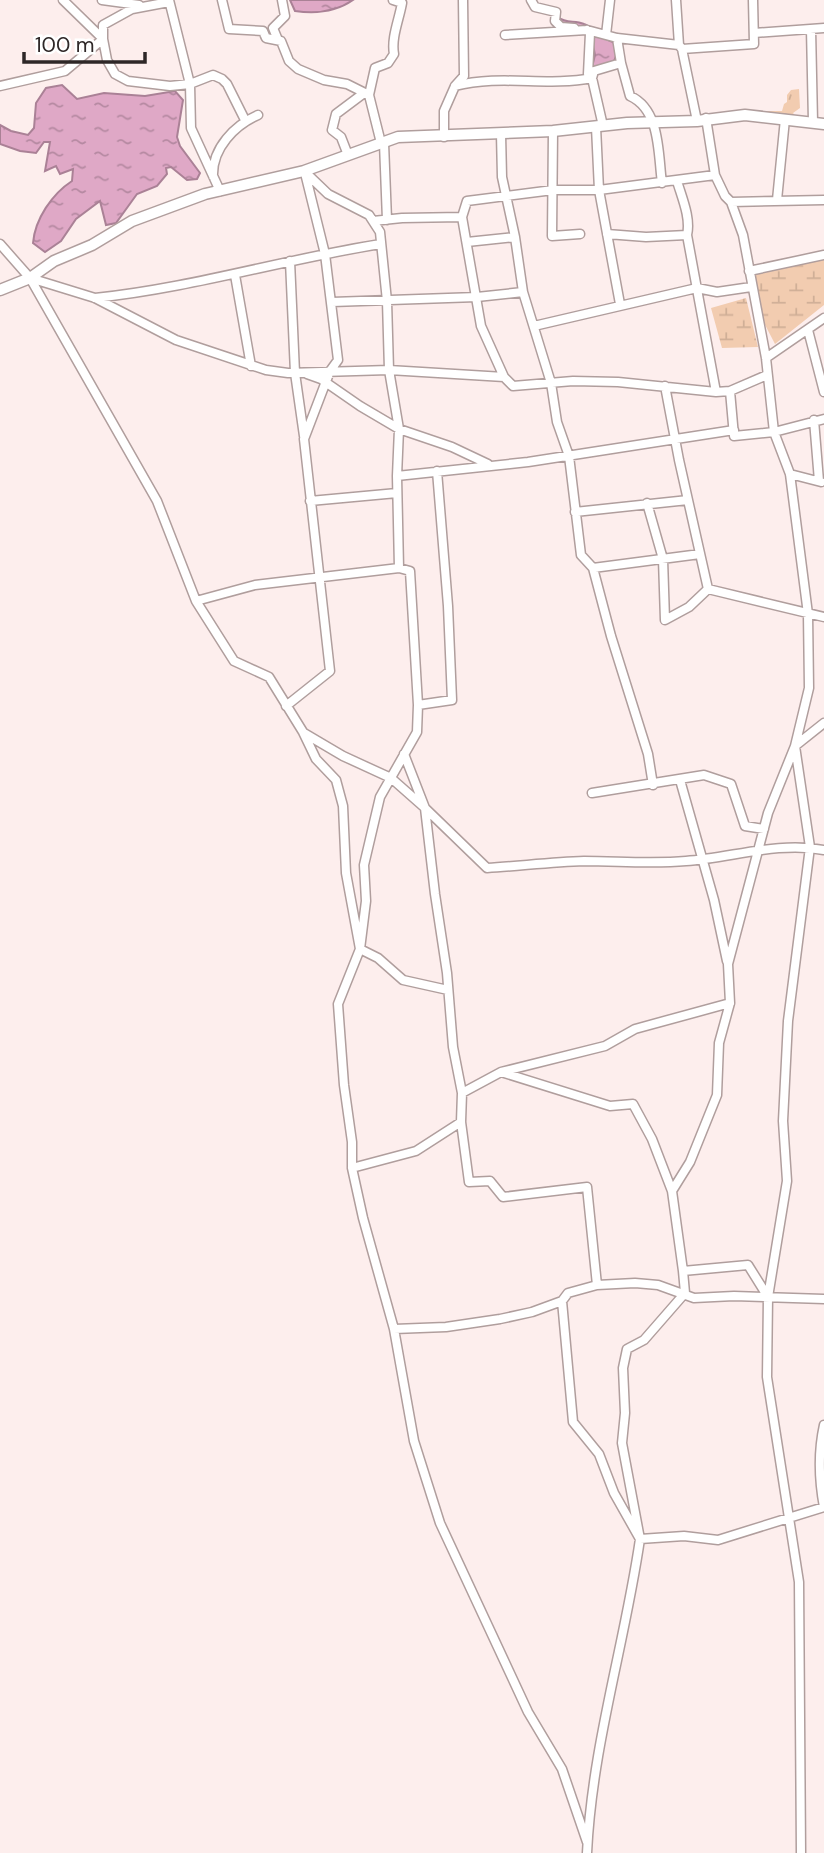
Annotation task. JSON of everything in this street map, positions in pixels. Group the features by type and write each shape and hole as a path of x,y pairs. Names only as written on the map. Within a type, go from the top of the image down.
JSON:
{"street":[{"path":"63,0 103,39"},
{"path":"102,0 137,5 180,0"},
{"path":"222,0 229,29 263,31 266,38 278,40"},
{"path":"282,0 285,16 273,28 292,66 324,80 347,84 366,94"},
{"path":"387,220 384,143 380,139 366,94 375,68 388,63 394,54 392,42 397,30 401,3 393,0"},
{"path":"444,136 444,111 455,86 464,76 463,0"},
{"path":"531,0 535,7 556,12 555,21 561,27 680,47 754,44 753,0"},
{"path":"606,35 610,0"},
{"path":"676,0 680,47 715,175 725,196 732,202 743,235 766,358 774,432 790,474 808,614 809,688 795,746 757,850 728,964"},
{"path":"169,1 132,9 103,25 107,60 115,74 128,81 170,86 213,75 222,79 232,92 245,120"},
{"path":"169,1 190,83 191,128 219,191"},
{"path":"754,33 824,28"},
{"path":"0,290 30,278 54,261 92,245 132,221 219,191 304,171 398,137 553,131 745,115 819,123 812,95 811,29"},
{"path":"587,30 590,33 588,74 592,78"},
{"path":"505,34 587,30"},
{"path":"617,38 630,96 639,100 654,123 662,183"},
{"path":"0,86 65,71 103,39"},
{"path":"620,304 598,190 599,127 592,78 594,71 621,63"},
{"path":"455,86 475,81 570,82 592,78"},
{"path":"348,155 341,137 332,130 336,114 366,94"},
{"path":"812,95 824,95"},
{"path":"213,178 217,151 245,120 258,115"},
{"path":"777,200 785,119"},
{"path":"553,131 552,236 580,234"},
{"path":"501,134 502,177 516,237 523,292 551,383 557,422 569,456 581,555 593,568 648,754 653,785"},
{"path":"304,171 328,194 369,215 380,232 387,301 389,370 399,429 399,568"},
{"path":"304,171 325,254 338,360 330,371 304,439"},
{"path":"715,175 598,190 552,190 467,201 462,217 481,326 504,377 513,386 618,382 716,393 730,391 767,375"},
{"path":"677,181 686,213 687,235 716,393"},
{"path":"732,202 824,200"},
{"path":"373,221 462,217"},
{"path":"607,234 646,237 687,235"},
{"path":"467,242 516,237"},
{"path":"0,244 30,278 157,501 196,601 234,660 269,677 303,732 316,760 336,780 343,806 346,873 360,949"},
{"path":"95,298 147,293 381,244"},
{"path":"749,271 824,255"},
{"path":"286,706 330,671 310,501 290,261"},
{"path":"235,275 251,366"},
{"path":"30,278 95,298 176,340 266,370 299,373 389,370 504,377"},
{"path":"534,326 697,288 717,292 751,286"},
{"path":"332,302 477,297 523,292"},
{"path":"766,358 824,318"},
{"path":"808,331 824,393"},
{"path":"299,373 327,383 399,429 452,447 491,466"},
{"path":"665,386 708,589"},
{"path":"730,391 734,436 774,432 824,419"},
{"path":"790,474 822,482 814,420"},
{"path":"397,476 569,456 734,429"},
{"path":"418,705 452,699 438,471"},
{"path":"310,501 397,493"},
{"path":"575,512 688,500"},
{"path":"647,503 663,559 665,620 689,607 708,589"},
{"path":"593,568 700,554"},
{"path":"196,601 255,584 399,568 410,571 418,705 417,732 380,797 364,864 366,901 360,949 338,1004 344,1085 352,1142 352,1168 394,1329 414,1441 440,1523 528,1712 562,1769 587,1842"},
{"path":"708,589 824,617"},
{"path":"795,746 824,723"},
{"path":"303,732 343,756 391,778 488,868 584,861 688,861 757,850 810,847 824,849"},
{"path":"795,746 810,847 788,1021 783,1121 787,1181 768,1297 767,1377 799,1582 801,1853"},
{"path":"404,754 425,808 453,1047 462,1093 461,1122 468,1182 490,1181 503,1197 587,1187 597,1285"},
{"path":"592,793 704,775 731,784 745,826 764,829"},
{"path":"672,1191 690,1162 717,1095 719,1043 730,1003 728,964 703,858 680,780"},
{"path":"360,949 378,958 403,980 448,990"},
{"path":"462,1093 502,1072 605,1046 635,1029 730,1003"},
{"path":"502,1072 610,1105 633,1104 652,1139 672,1191 683,1271 685,1293 644,1340 626,1349 623,1368 625,1413 622,1443 640,1539 628,1613 596,1764 587,1853"},
{"path":"352,1168 415,1151 461,1122"},
{"path":"683,1271 748,1265 768,1297"},
{"path":"394,1329 446,1327 500,1319 531,1312 562,1301 568,1293 597,1285 659,1285 694,1298 734,1296 824,1299"},
{"path":"562,1301 573,1422 599,1454 614,1493 640,1539"},
{"path":"640,1539 684,1536 719,1540 824,1507 820,1485 824,1426"}],"green space":[{"path":"799,89 800,108 793,113 797,118 729,118 735,111 782,111 787,95 791,90"},
{"path":"824,259 824,305 775,344 761,317 752,275"},
{"path":"746,298 758,347 722,348 711,308"}],"water":[{"path":"290,0 353,0 333,10 311,12 295,11"},
{"path":"558,17 584,24 613,42 618,51 614,61 590,75 595,55 591,35 560,30"},
{"path":"62,85 77,99 104,93 145,96 175,91 183,100 177,137 180,146 200,173 197,179 187,180 171,167 166,168 167,174 157,186 137,194 116,223 106,225 100,201 76,219 61,241 45,252 33,243 37,225 51,200 72,181 73,169 60,174 56,166 45,171 50,142 44,142 36,153 0,144 0,125 28,135 34,128 36,103 46,88"}]}
